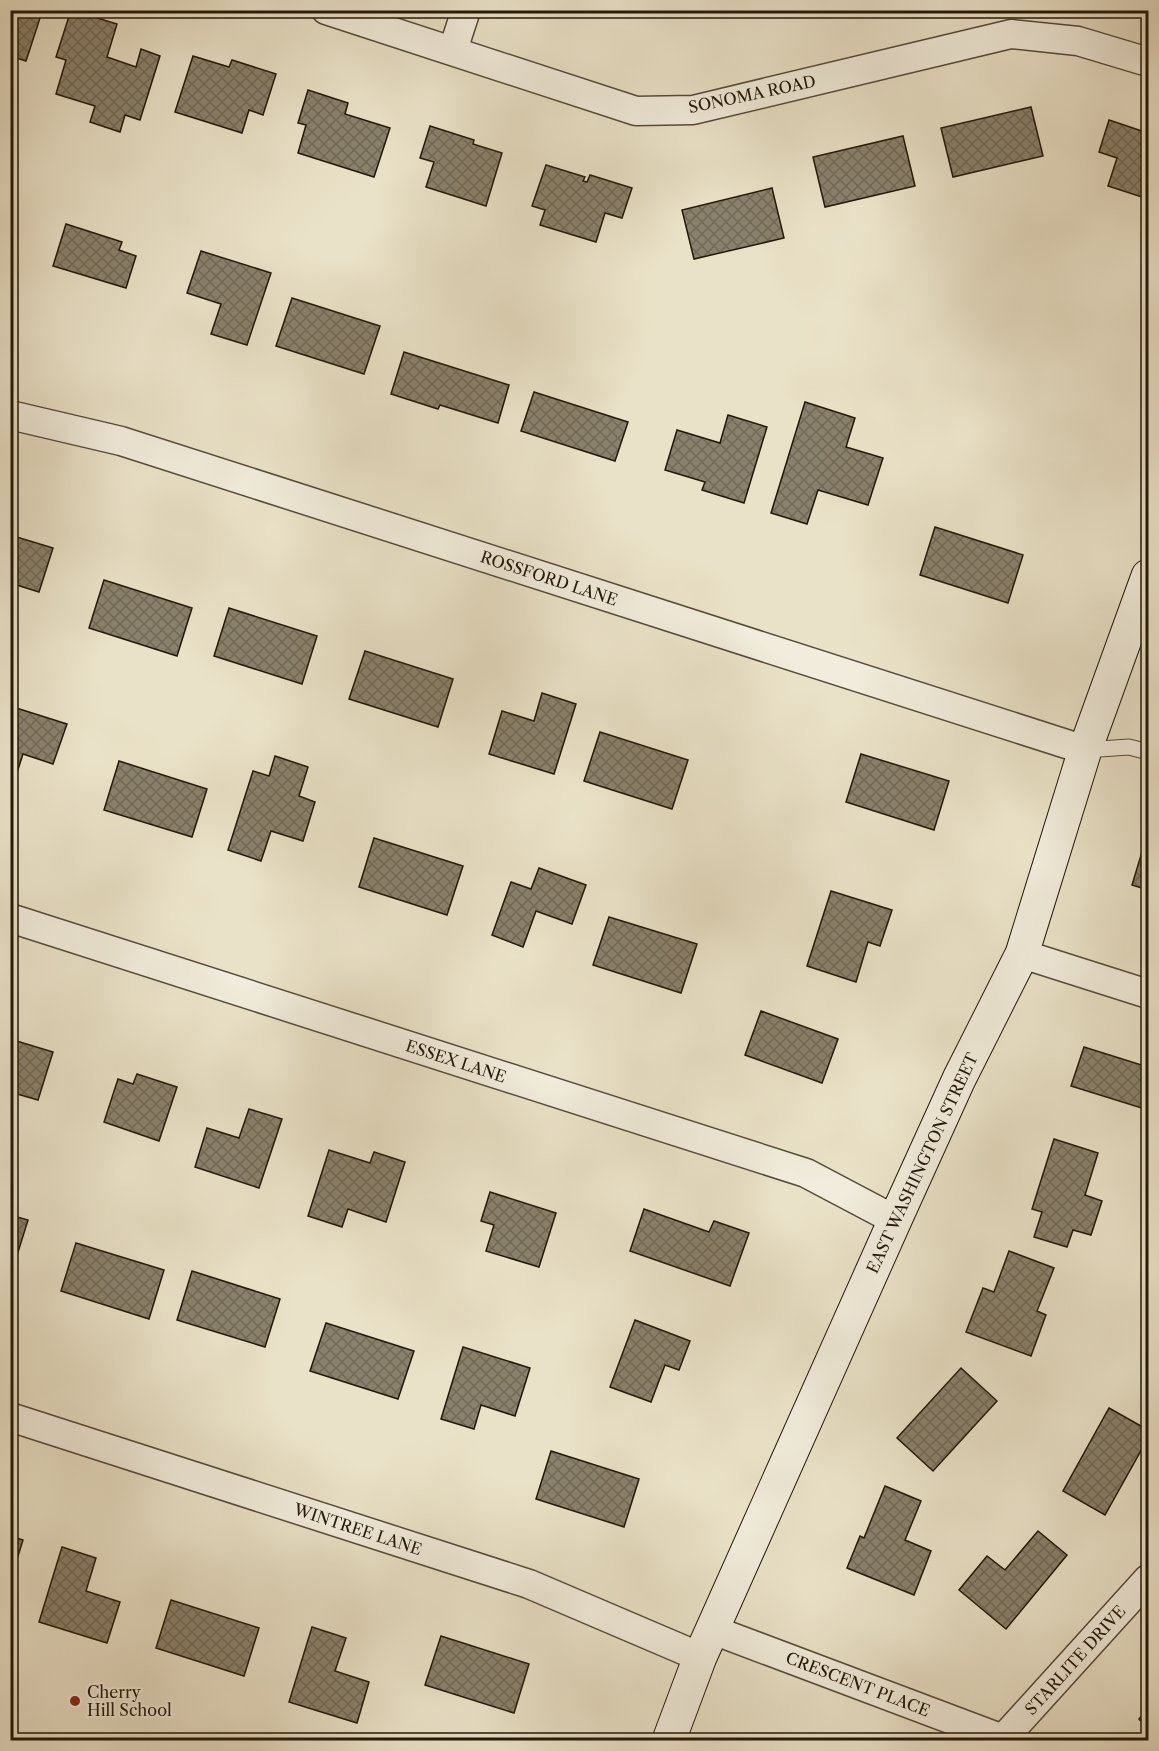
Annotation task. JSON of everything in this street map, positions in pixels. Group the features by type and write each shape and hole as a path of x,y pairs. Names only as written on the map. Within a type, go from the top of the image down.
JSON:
{"street":[{"name":"SONOMA ROAD","path":"326,10 636,111 693,110 1011,34 1078,41 1149,62"},
{"path":"453,50 466,10"},
{"name":"ROSSFORD LANE","path":"10,415 121,441 1085,750"},
{"name":"EAST WASHINGTON STREET","path":"669,1740 707,1643 895,1220 959,1079 1022,954 1085,750 1149,576"},
{"name":"ESSEX LANE","path":"10,918 806,1173 895,1220"},
{"path":"1022,954 1149,994"},
{"name":"WINTREE LANE","path":"10,1418 707,1643"},
{"name":"STARLITE DRIVE","path":"1002,1740 1149,1579"},
{"name":"CRESCENT PLACE","path":"707,1643 1002,1740"}],"lane":[{"path":"1085,750 1129,747 1149,752"}],"building":[{"path":"10,10 42,12 26,61 10,56"},
{"path":"71,10 117,24 107,57 136,67 141,49 160,56 140,120 125,115 120,132 90,122 95,106 56,94 66,60 56,57"},
{"path":"193,56 229,67 232,60 276,74 263,115 249,110 242,133 175,112"},
{"path":"308,90 348,103 345,114 390,128 374,177 298,153 306,125 298,123"},
{"path":"1031,107 1043,156 953,177 941,128"},
{"path":"1109,120 1148,133 1148,199 1108,186 1117,158 1099,152"},
{"path":"430,126 474,140 473,144 502,153 486,206 426,187 434,162 420,158"},
{"path":"903,136 915,186 825,207 813,157"},
{"path":"546,165 585,177 583,181 587,182 590,175 632,188 622,218 605,213 596,242 540,225 545,210 532,206"},
{"path":"772,188 784,238 694,259 682,210"},
{"path":"66,224 122,242 119,250 136,256 126,288 53,266"},
{"path":"201,251 271,273 247,345 211,334 221,304 187,293"},
{"path":"292,298 380,326 364,374 276,346"},
{"path":"404,352 509,385 498,423 440,405 438,409 391,394"},
{"path":"534,392 628,422 615,461 521,431"},
{"path":"805,402 855,418 846,447 883,458 868,505 818,490 807,524 771,513"},
{"path":"728,415 767,427 744,503 702,490 705,482 665,470 677,430 720,443"},
{"path":"935,527 1023,555 1008,603 920,575"},
{"path":"10,535 53,548 39,592 10,583"},
{"path":"104,580 192,608 177,656 89,628"},
{"path":"229,608 317,636 302,684 214,656"},
{"path":"365,651 453,679 438,727 349,699"},
{"path":"542,693 576,704 554,774 489,754 502,711 534,721"},
{"path":"10,706 67,724 53,764 23,754 14,782 10,780"},
{"path":"600,732 688,760 672,809 584,781"},
{"path":"861,754 949,781 934,830 846,802"},
{"path":"275,756 308,767 299,796 315,802 303,841 271,831 261,861 228,850 253,771 269,776"},
{"path":"119,761 207,789 192,837 104,810"},
{"path":"1148,832 1148,890 1132,885"},
{"path":"374,838 463,866 447,915 359,887"},
{"path":"539,868 586,885 572,924 536,911 523,947 492,935 511,882 531,889"},
{"path":"831,891 892,910 880,946 868,942 856,982 807,966"},
{"path":"609,917 697,944 681,993 593,965"},
{"path":"761,1011 838,1039 822,1083 745,1055"},
{"path":"10,1039 53,1052 38,1100 10,1092"},
{"path":"1084,1047 1148,1067 1148,1110 1071,1086"},
{"path":"137,1074 177,1087 159,1141 104,1122 118,1079 133,1084"},
{"path":"249,1109 282,1119 259,1188 195,1167 207,1128 239,1138"},
{"path":"1054,1139 1098,1153 1085,1195 1102,1201 1091,1235 1073,1230 1067,1247 1034,1237 1042,1212 1032,1209"},
{"path":"329,1150 370,1163 374,1152 405,1162 386,1222 348,1209 342,1227 308,1216"},
{"path":"490,1192 556,1213 539,1267 486,1251 494,1225 481,1221"},
{"path":"644,1209 709,1232 714,1221 749,1233 730,1286 630,1251"},
{"path":"10,1215 28,1220 10,1278"},
{"path":"76,1243 164,1270 149,1319 61,1291"},
{"path":"1009,1251 1054,1268 1037,1311 1046,1315 1031,1356 966,1332 983,1288 994,1292"},
{"path":"192,1271 280,1299 265,1347 177,1320"},
{"path":"635,1320 690,1341 679,1370 665,1365 651,1402 610,1387"},
{"path":"326,1323 414,1351 398,1399 310,1371"},
{"path":"463,1347 530,1368 515,1416 481,1405 474,1429 441,1419"},
{"path":"961,1368 997,1401 933,1471 897,1438"},
{"path":"1109,1408 1148,1430 1148,1438 1105,1515 1063,1491"},
{"path":"551,1451 639,1479 624,1527 536,1499"},
{"path":"885,1486 921,1501 905,1540 931,1551 914,1595 847,1568 860,1536 864,1538"},
{"path":"1038,1531 1067,1555 1006,1629 959,1590 987,1556 1005,1570"},
{"path":"10,1536 23,1540 10,1582"},
{"path":"62,1547 96,1558 86,1591 120,1602 107,1643 39,1622"},
{"path":"171,1600 259,1628 244,1676 156,1648"},
{"path":"312,1627 346,1638 335,1671 369,1682 357,1723 289,1702"},
{"path":"441,1636 529,1664 514,1713 425,1685"},
{"path":"1148,1709 1148,1729 1139,1719"}],"place":[{"name":"Cherry Hill School","path":"75,1701"}]}
